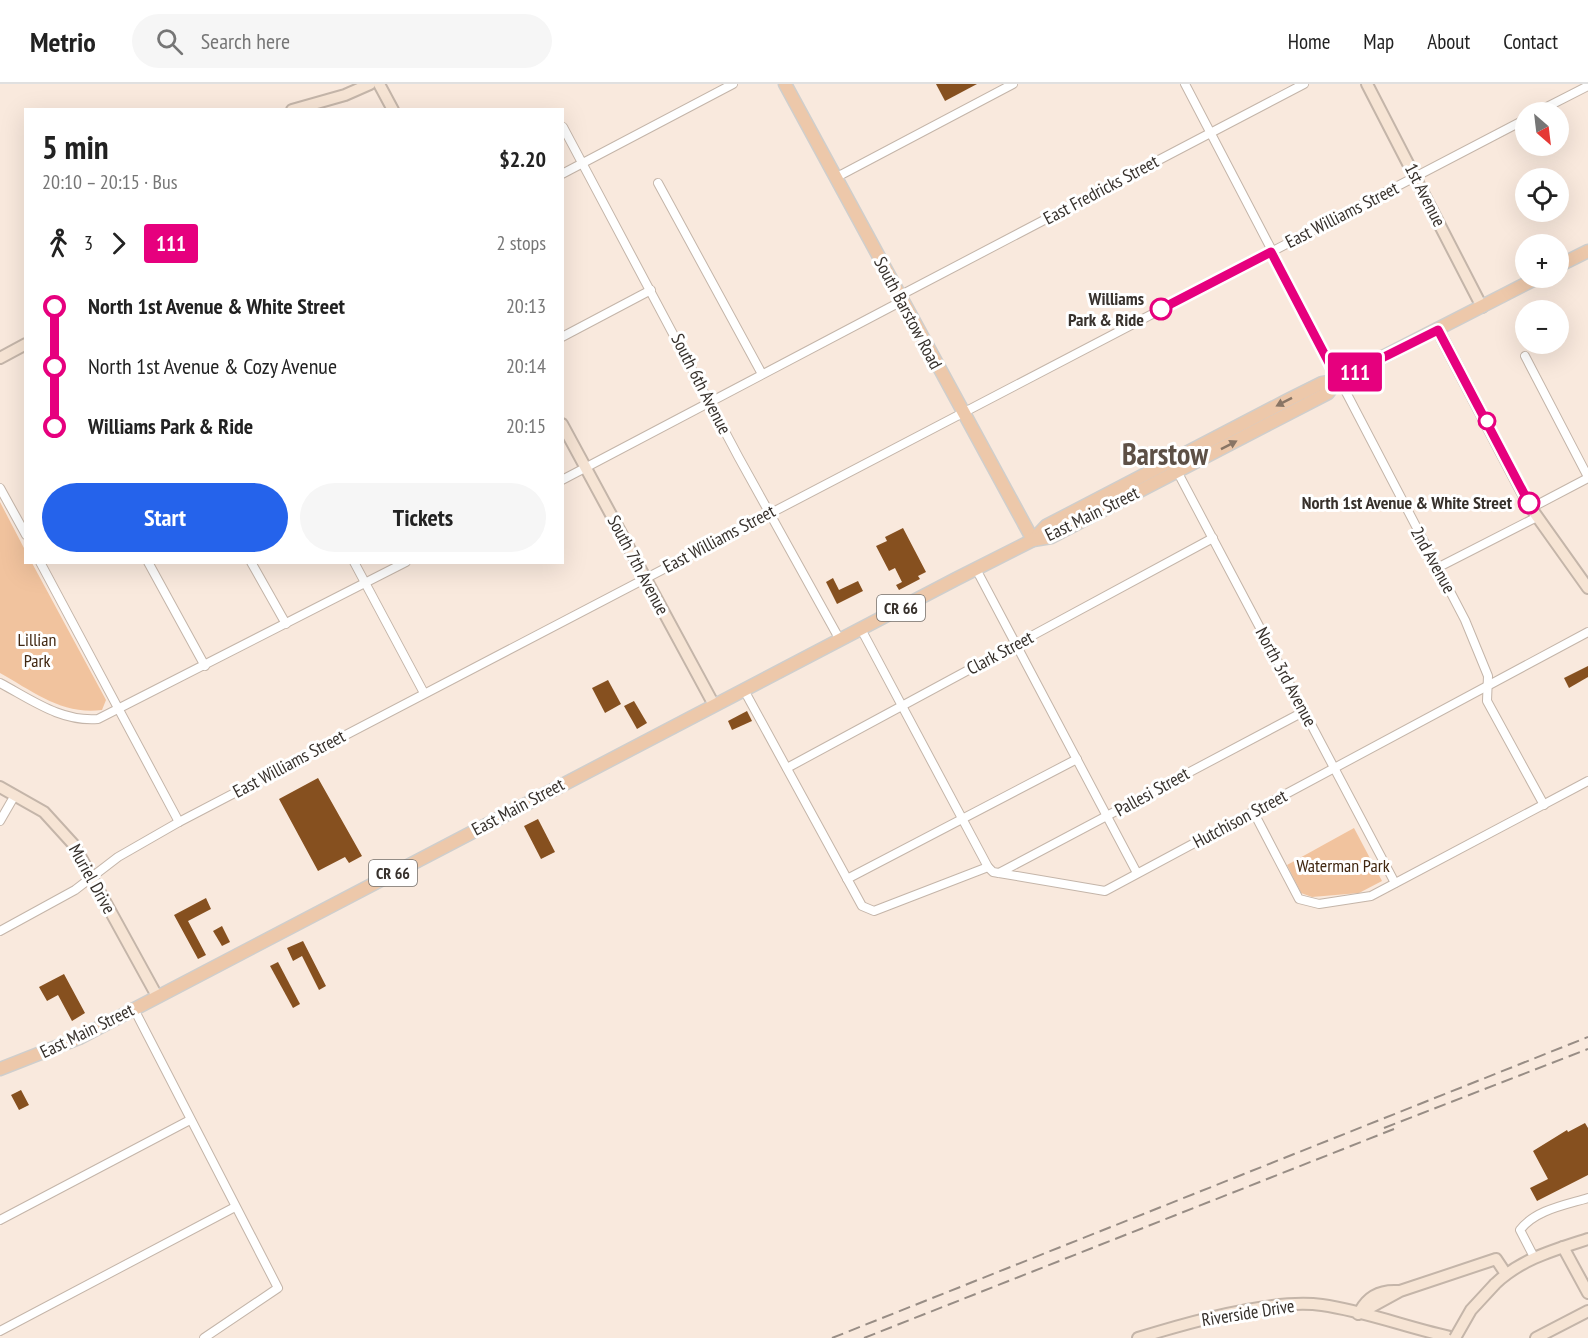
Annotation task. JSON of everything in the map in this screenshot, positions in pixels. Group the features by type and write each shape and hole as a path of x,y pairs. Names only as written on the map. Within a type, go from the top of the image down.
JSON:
{"main road":[{"name":"South Barstow Road","path":"784,84 962,413 1034,540"},
{"path":"1569,260 1588,251"},
{"name":"CR 66","path":"1438,330 1519,288"},
{"name":"East Main Street","path":"1034,540 1046,526 1322,383 1338,380 1438,330"},
{"name":"East Main Street","path":"0,1069 79,1038 976,569 1034,540 1051,537 1328,393 1338,380"}],"street":[{"path":"299,108 345,95 369,84"},
{"path":"380,84 392,108"},
{"path":"564,173 733,84"},
{"path":"835,178 1013,84"},
{"name":"2nd Avenue","path":"1185,84 1465,620 1488,676 1487,701 1544,805"},
{"name":"East Fredricks Street","path":"564,479 1304,84"},
{"name":"1st Avenue","path":"1367,84 1482,307"},
{"path":"1557,102 1588,86"},
{"name":"East Williams Street","path":"0,931 92,878 118,857 179,822 1515,125"},
{"name":"South 6th Avenue","path":"564,128 769,513 840,640"},
{"path":"658,183 762,374"},
{"path":"564,336 651,290"},
{"path":"1438,330 1534,512 1588,588"},
{"path":"0,358 24,345"},
{"path":"1437,568 1588,478 1525,356"},
{"name":"South 7th Avenue","path":"564,428 714,705"},
{"name":"North 3rd Avenue","path":"1177,471 1395,883"},
{"path":"0,488 24,531"},
{"name":"Clark Street","path":"787,768 1213,538"},
{"path":"41,564 179,822"},
{"path":"149,564 205,666"},
{"path":"252,564 286,624"},
{"path":"355,564 424,693"},
{"path":"0,682 57,714 79,721 98,719 402,564"},
{"path":"976,569 1137,873"},
{"path":"744,690 862,906 874,911 988,867 861,629"},
{"name":"Hutchison Street","path":"988,867 993,872 1105,891 1588,632"},
{"name":"Pallesi Street","path":"999,873 1305,711"},
{"path":"847,879 1077,759"},
{"path":"1253,812 1299,899 1319,904 1341,902 1371,896 1588,781"},
{"name":"Muriel Drive","path":"0,787 45,812 74,845 157,996"},
{"path":"0,821 15,795"},
{"path":"134,1009 278,1288 204,1338"},
{"path":"0,1220 190,1120"},
{"path":"1534,1257 1520,1230 1524,1224 1540,1214 1588,1198"},
{"path":"0,1330 235,1207"},
{"path":"1455,1338 1471,1310 1506,1274 1534,1257 1588,1239"},
{"path":"1563,1247 1588,1293"},
{"path":"1358,1314 1365,1302 1386,1290 1400,1291 1496,1258 1506,1274"},
{"name":"Riverside Drive","path":"1138,1338 1191,1322 1292,1304 1325,1305 1455,1338"},
{"path":"1536,1338 1588,1311"}],"green space":[{"name":"Lillian Park","path":"0,502 24,548 24,564 33,564 106,700 102,710 88,711 61,706 0,673"},
{"name":"Waterman Park","path":"1354,828 1382,881 1359,893 1312,897 1301,893 1287,865"}],"building":[{"path":"936,84 977,84 945,101"},
{"path":"903,528 926,572 918,576 920,579 899,590 896,585 902,582 895,568 889,571 876,546 887,541 885,537"},
{"path":"833,578 839,590 858,581 863,591 837,604 826,582"},
{"path":"1588,666 1588,677 1569,688 1564,678"},
{"path":"608,680 621,704 605,713 592,688"},
{"path":"634,701 647,723 637,729 624,706"},
{"path":"747,711 752,721 732,730 728,721"},
{"path":"318,778 362,856 349,863 345,857 318,871 279,799"},
{"path":"538,819 555,852 541,859 524,826"},
{"path":"206,898 211,909 188,921 206,955 198,959 174,915"},
{"path":"222,926 230,942 222,946 213,931"},
{"path":"303,941 326,986 319,990 302,956 293,961 287,948"},
{"path":"278,962 300,1004 293,1008 270,966"},
{"path":"64,974 85,1013 72,1021 58,995 47,1001 39,987"},
{"path":"21,1090 29,1105 19,1110 11,1095"},
{"path":"1585,1123 1588,1128 1588,1175 1537,1201 1530,1188 1548,1179 1533,1151 1567,1130 1568,1132"}],"railway":[{"path":"832,1338 1588,1037"},
{"path":"1384,1128 1588,1049"},
{"path":"864,1338 1394,1129"}],"bus line":[{"name":"111","path":"1161,309 1271,252 1338,380 1438,330 1529,503"}],"place":[{"name":"Williams Park & Ride","path":"1161,309"},
{"name":"North 1st Avenue & White Street","path":"1529,503"}],"district":[{"name":"Barstow","path":"1165,455"}]}
